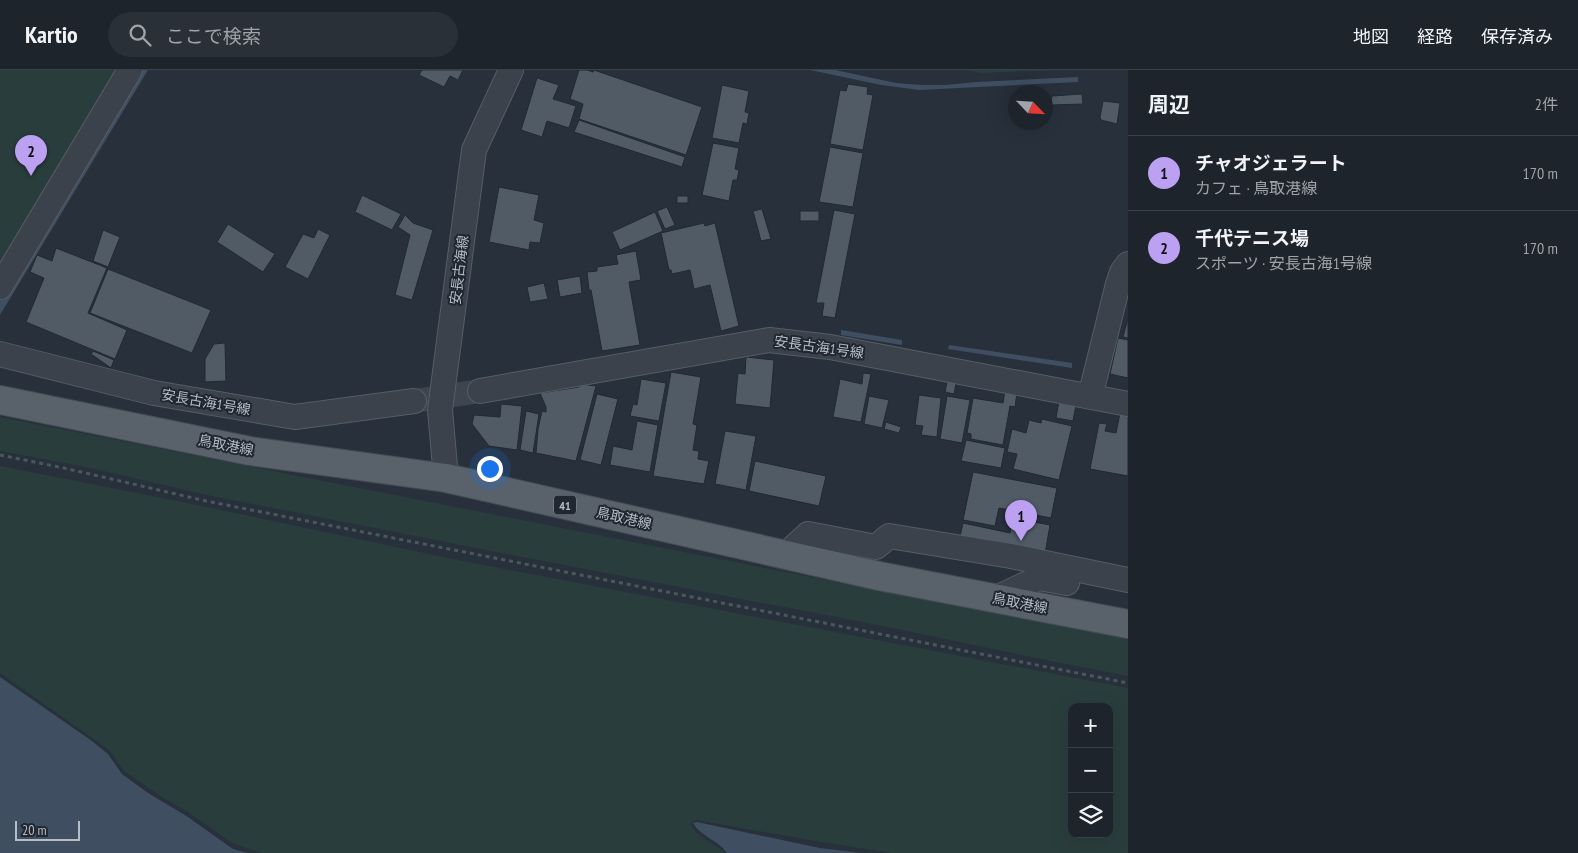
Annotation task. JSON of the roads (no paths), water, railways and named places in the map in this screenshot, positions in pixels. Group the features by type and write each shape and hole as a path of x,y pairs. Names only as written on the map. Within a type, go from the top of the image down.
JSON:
{"main road":[{"name":"鳥取港線","path":"0,400 250,450 446,478 879,576 1128,624"}],"street":[{"path":"0,287 130,70"},
{"name":"安長古海線","path":"446,478 440,410 474,150 511,70"},
{"path":"1090,396 1118,284 1122,272 1128,264"},
{"name":"安長古海1号線","path":"480,391 769,340 830,347 1128,404"},
{"name":"安長古海1号線","path":"0,354 154,392 295,417 414,401"},
{"path":"785,555 808,534 876,547 889,536 1011,556 1128,580"},
{"path":"996,598 1039,578 1128,595"}],"water":[{"path":"141,70 148,70 0,315 0,301 2,297"},
{"path":"810,70 835,70 896,83 922,85 1078,77 1078,82 919,90 881,85"},
{"path":"841,330 902,340 902,345 841,335"},
{"path":"949,345 1072,363 1072,368 948,349"},
{"path":"0,677 92,741 108,754 122,774 148,793 185,815 233,849 248,853 0,853"},
{"path":"697,822 820,848 861,853 727,853 696,828 693,823"}],"tunnel":[{"path":"414,401 480,391"}],"place":[{"name":"千代テニス場","path":"31,176"},
{"name":"チャオジェラート","path":"1021,541"}]}
